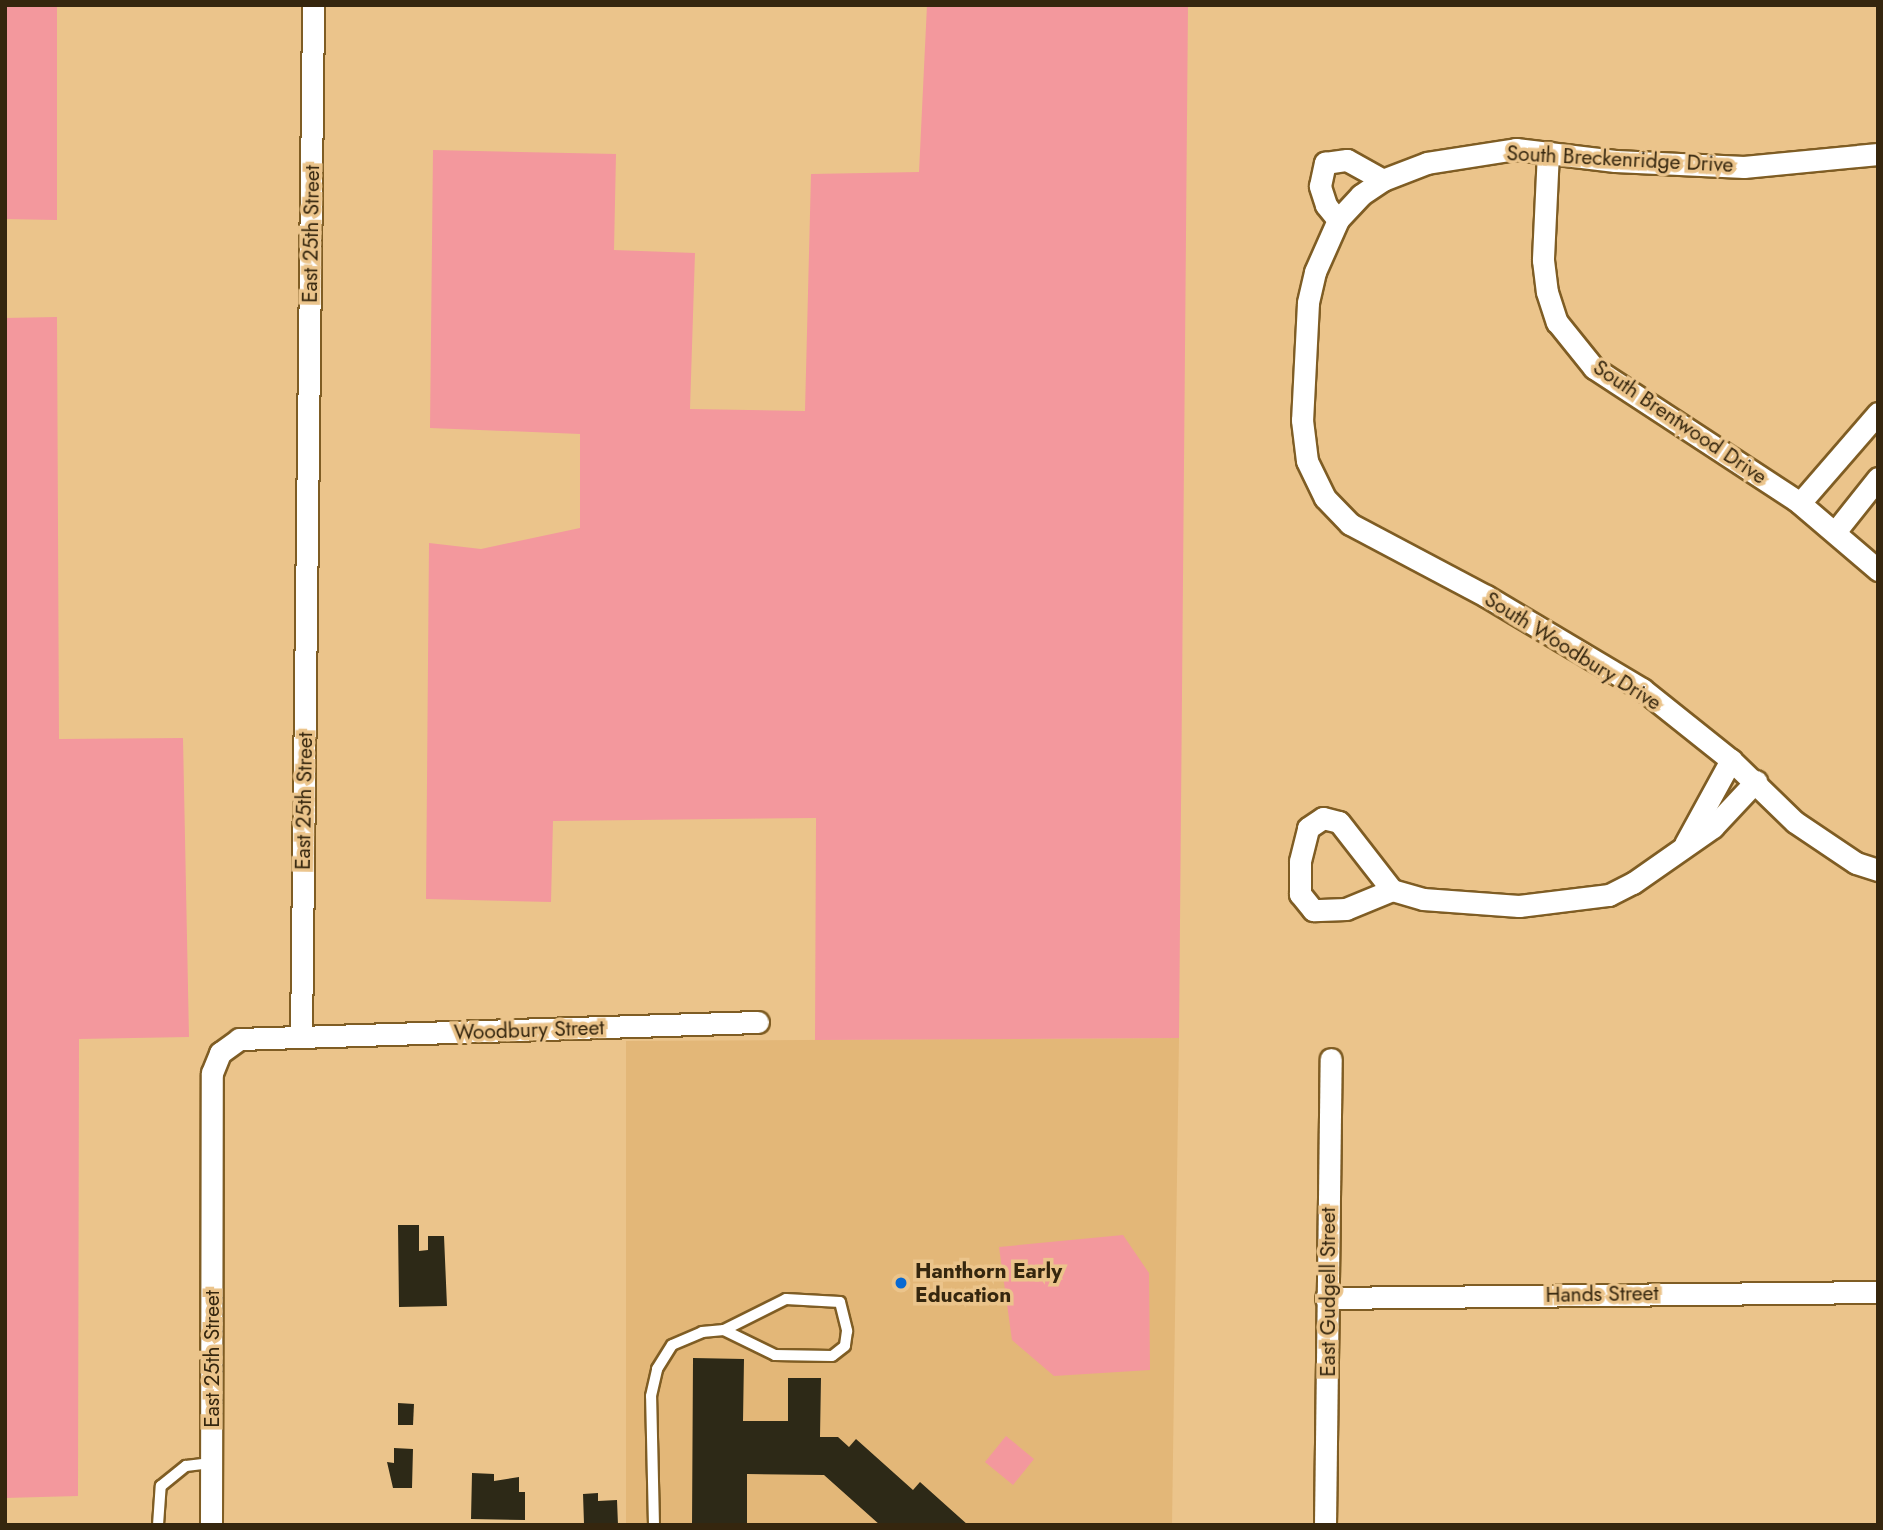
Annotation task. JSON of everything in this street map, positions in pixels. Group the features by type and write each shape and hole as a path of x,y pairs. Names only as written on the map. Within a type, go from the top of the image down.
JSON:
{"street":[{"name":"East 25th Street","path":"211,1525 212,1073 220,1052 239,1039 301,1037 313,5"},
{"name":"South Breckenridge Drive","path":"1338,220 1361,195 1383,180 1427,163 1516,149 1615,162 1744,167 1878,154"},
{"name":"South Brentwood Drive","path":"1548,152 1543,260 1547,292 1558,322 1594,368 1800,503 1878,570"},
{"path":"1338,220 1326,205 1320,186 1325,163 1347,160 1383,180"},
{"name":"South Woodbury Drive","path":"1338,220 1315,272 1308,303 1302,420 1307,461 1325,498 1350,524 1486,596 1642,689 1756,781 1795,822 1856,863 1878,870"},
{"path":"1800,503 1878,413"},
{"path":"1835,533 1878,478"},
{"path":"1685,844 1731,760"},
{"path":"1392,890 1346,909 1313,910 1300,894 1300,861 1308,828 1323,818 1339,822 1392,890 1423,899 1519,906 1609,895 1725,818 1756,781"},
{"name":"Woodbury Street","path":"301,1037 758,1023"},
{"name":"East Gudgell Street","path":"1325,1525 1331,1059"},
{"name":"Hands Street","path":"1326,1298 1878,1292"}],"lane":[{"path":"654,1525 651,1396 657,1369 672,1345 702,1332 724,1330 786,1300 840,1303 848,1331 845,1346 832,1356 775,1355 724,1330"},
{"path":"158,1525 161,1486 186,1466 211,1463"}],"shaded area":[{"path":"5,5 57,5 57,220 5,219"},
{"path":"927,5 1188,5 1179,1038 815,1040 816,818 553,821 551,902 426,899 429,543 481,549 580,528 580,434 430,428 433,150 616,154 614,250 695,253 690,409 805,411 811,174 919,172"},
{"path":"57,317 59,739 183,738 189,1037 79,1039 78,1496 5,1498 5,318"},
{"name":"Hanthorn Early Education","path":"1179,1038 1172,1525 626,1525 626,1041"},
{"path":"1123,1235 1149,1273 1150,1370 1054,1376 1012,1340 999,1247"},
{"path":"1006,1436 1034,1459 1013,1485 985,1462"}],"building":[{"path":"398,1225 419,1225 419,1251 428,1250 428,1236 444,1236 447,1306 399,1307"},
{"path":"693,1358 744,1359 743,1421 788,1421 788,1378 821,1378 820,1437 838,1437 849,1447 856,1439 913,1490 920,1482 968,1525 880,1525 824,1475 747,1474 747,1525 692,1525"},
{"path":"398,1403 414,1404 413,1425 398,1425"},
{"path":"394,1448 413,1449 412,1488 393,1488 387,1462 394,1463"},
{"path":"472,1473 494,1474 494,1481 519,1477 519,1492 525,1492 525,1520 471,1519"},
{"path":"598,1493 598,1501 617,1500 618,1525 584,1524 583,1494"}],"place":[{"name":"Hanthorn Early Education","path":"901,1283"}]}
